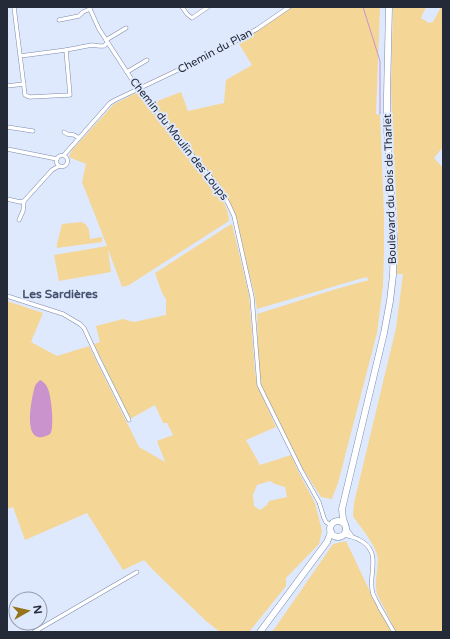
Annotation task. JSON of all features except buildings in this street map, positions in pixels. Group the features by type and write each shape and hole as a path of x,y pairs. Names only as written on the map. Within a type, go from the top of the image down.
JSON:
{"main road":[{"name":"Boulevard du Bois de Tharlet","path":"345,526 342,509 384,333 390,301 394,239 387,128 389,7"},
{"name":"Boulevard du Bois de Tharlet","path":"333,523 342,509"},
{"path":"260,632 327,542 331,532 330,527 333,523 339,521 345,526 345,533 327,542"},
{"path":"331,532 337,537"}],"street":[{"path":"14,7 25,94 27,96 70,94"},
{"path":"182,7 192,18 208,7"},
{"name":"Chemin du Plan","path":"66,156 70,148 115,100 218,51 257,29 289,7"},
{"path":"59,20 79,16 89,8"},
{"name":"Chemin du Moulin des Loups","path":"89,8 106,42 138,89 217,185 228,203 234,216 252,296 259,385 301,470 319,502 326,522 333,523"},
{"path":"20,56 92,45 104,46 106,42 126,28"},
{"path":"66,50 70,101"},
{"path":"127,72 147,60"},
{"path":"7,86 24,84"},
{"path":"7,127 33,131"},
{"path":"64,132 79,138"},
{"path":"7,149 57,159 60,156 66,156 68,162 66,166 59,166 52,170 24,201 23,211 19,220"},
{"path":"57,159 59,166"},
{"path":"7,199 20,202 24,201"},
{"path":"7,296 63,314 84,328 129,420"},
{"path":"345,526 352,536"},
{"path":"344,534 364,542 371,550 374,564 371,584 373,595 394,632"},
{"path":"34,632 137,572"}],"shaded area":[{"path":"293,7 380,7 376,114 380,115 384,215 383,286 377,333 338,483 332,499 321,497 303,469 259,383 257,314 369,280 366,277 257,309 237,220 232,207 219,184 152,103 181,92 188,111 224,103 226,80 252,65 238,42"},
{"path":"393,7 426,7 421,18 429,23 433,22 441,7 443,7 443,147 434,158 443,168 443,632 396,632 377,594 376,585 378,559 375,548 353,516 354,503 396,328 403,274 397,274 398,230 391,85"},
{"path":"138,92 214,186 225,206 229,216 229,221 129,285 122,287 108,249 111,272 59,281 54,255 107,246 82,182 86,164 69,157 72,150 114,104"},
{"path":"82,222 88,227 90,239 102,237 102,242 57,248 62,224"},
{"path":"232,224 249,295 255,373 258,386 276,427 246,440 260,465 291,455 315,503 322,531 319,544 286,578 286,586 249,632 220,632 206,621 144,560 123,570 87,513 25,540 13,507 7,509 7,301 43,313 31,342 57,356 89,346 139,447 165,462 157,441 173,435 167,423 163,423 155,405 130,419 94,344 100,342 96,326 123,319 134,322 166,315 166,299 162,293 155,273","holes":["270,481 285,487 287,497 269,501 267,505 260,510 254,506 253,495 257,485"]},
{"path":"40,380 46,384 49,392 52,419 50,434 44,437 38,437 34,434 31,429 30,422 32,398 35,386"},
{"path":"346,541 374,600 392,632 271,632 333,544"}],"waterway":[{"path":"363,7 380,61 380,114"}],"district":[{"name":"Les Sardières","path":"60,294"}]}
